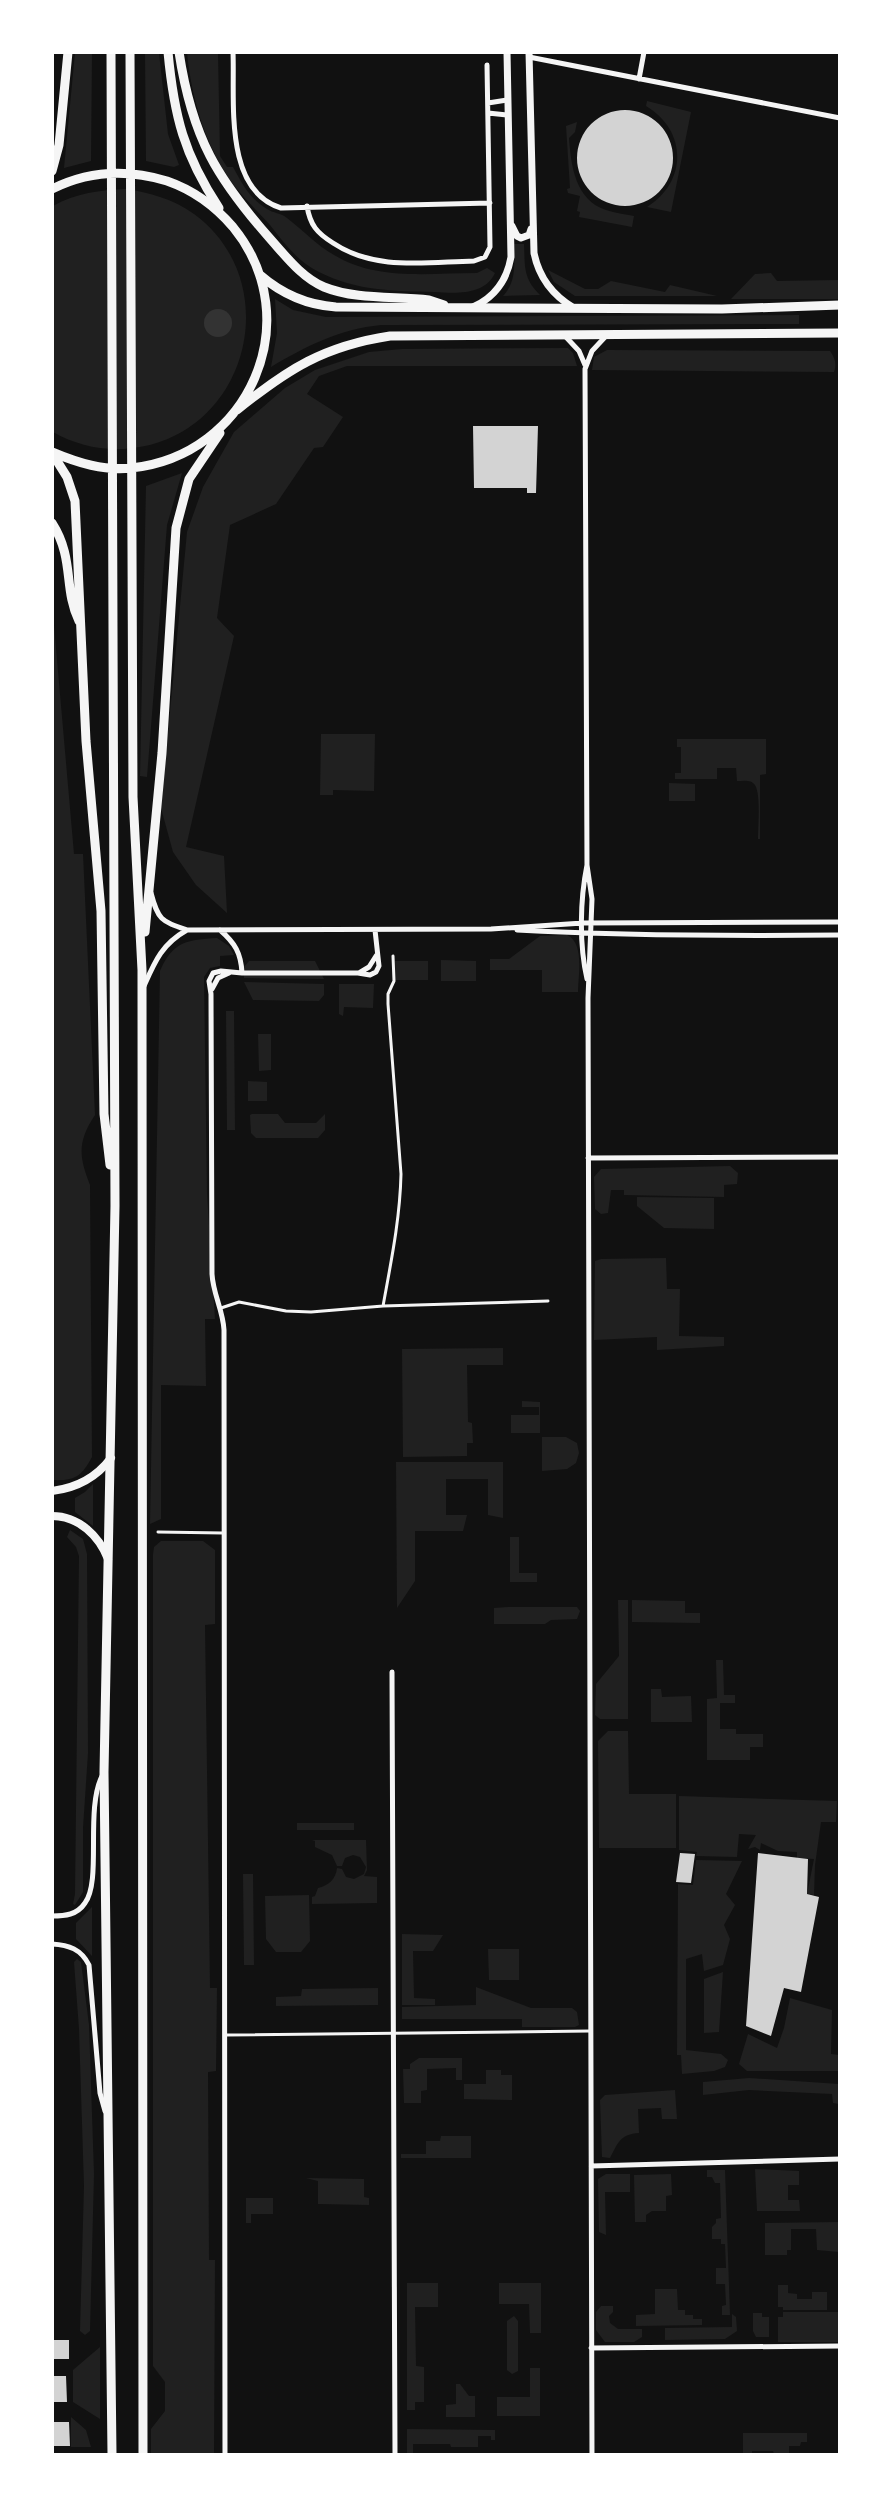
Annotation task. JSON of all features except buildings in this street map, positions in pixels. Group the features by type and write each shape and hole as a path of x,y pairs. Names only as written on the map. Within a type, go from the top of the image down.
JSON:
{"main road":[{"path":"52,171 59,145 68,52"},
{"path":"111,52 115,1206 112,1456 104,1772 112,2454"},
{"path":"130,52 133,797 142,970"},
{"path":"143,2454 140,997 162,753 176,528 189,479 237,410 257,375 266,335 265,294 260,275 251,254 200,179 183,140 172,97 168,52"},
{"path":"179,52 192,114 211,162 240,204 294,265 316,283 334,290 429,300 452,308"},
{"path":"52,189 92,175 121,172 150,176 178,185 203,199 225,218"},
{"path":"260,275 294,298 322,306 722,309 840,305"},
{"path":"237,410 300,363 353,343 408,334 840,333"},
{"path":"52,453 75,462 102,468 129,469 156,464 182,455 206,441 226,423"},
{"path":"52,453 67,477 75,501 86,741 101,911 104,1114 115,1206"},
{"path":"52,524 66,552 73,606 82,627"},
{"path":"52,1491 70,1488 87,1481 105,1466 112,1456"},
{"path":"52,1516 67,1519 91,1532 100,1542 109,1563"}],"street":[{"path":"233,52 239,162 258,194 271,204 281,208 490,203"},
{"path":"473,307 492,296 506,275 511,257 507,52"},
{"path":"639,79 644,52"},
{"path":"574,308 550,290 540,273 534,253 529,55 840,118"},
{"path":"307,207 310,222 316,231 339,247 366,259 391,263 462,262 478,261 485,257 489,250 490,203 487,65"},
{"path":"488,103 507,100"},
{"path":"488,114 507,115"},
{"path":"510,221 515,233 523,238 530,233 533,220"},
{"path":"562,333 579,351 585,367 587,865 583,934 588,984"},
{"path":"585,367 597,344 609,333"},
{"path":"587,865 591,888 592,923 588,984 592,2454"},
{"path":"149,882 156,912 162,920 187,930 375,930 490,928 583,923 840,922"},
{"path":"490,928 583,934 840,935"},
{"path":"140,997 158,955 168,944 187,930"},
{"path":"220,930 237,948 242,960 242,973"},
{"path":"225,2454 224,1330 212,1274 211,994 216,980 229,973 358,973 369,968 376,956 375,930"},
{"path":"588,1158 840,1157"},
{"path":"392,1672 395,2454"},
{"path":"52,1916 76,1912 89,1897 94,1801 104,1772"},
{"path":"52,1944 69,1945 83,1955 89,1965 100,2093 109,2119"},
{"path":"591,2166 840,2159"},
{"path":"591,2348 840,2346"}],"lane":[{"path":"382,1306 396,1241 400,1198 388,1004 388,994 394,981 393,956"},
{"path":"221,1308 239,1302 298,1312 382,1306 548,1301"},
{"path":"158,1532 223,1533"},
{"path":"224,2035 591,2031"}],"shaded area":[{"path":"75,53 92,53 91,161 64,168"},
{"path":"145,53 159,53 168,134 179,165 174,167 146,161"},
{"path":"187,53 218,53 220,156 227,167 233,167 247,191 261,205 285,216 321,247 334,255 368,269 422,274 477,273 487,268 495,273 490,280 484,286 469,292 390,290 347,283 319,272 304,263 236,188 216,157 197,107"},
{"path":"647,101 691,112 671,212 647,207 660,197 670,184 677,156 670,129 660,116 646,106"},
{"path":"577,122 575,132 569,138 573,170 581,190 596,205 609,211 634,216 632,227 579,217 580,212 577,211 580,196 568,193 567,189 570,188 566,126"},
{"path":"126,189 178,204 194,214 222,242 239,274 246,310 243,346 231,380 210,409 181,432 145,446 109,449 75,442 53,432 53,206 88,193"},
{"path":"514,244 524,244 528,277 540,295 503,296 513,278"},
{"path":"548,270 585,289 598,289 611,281 665,292 670,285 717,296 575,296 554,282"},
{"path":"771,273 777,281 839,280 839,299 731,299 755,274"},
{"path":"275,299 293,310 326,317 799,315 799,324 381,325 337,335 297,352 271,367 277,333"},
{"path":"218,309 228,313 232,323 228,333 218,337 208,333 204,323 208,313"},
{"path":"568,348 573,353 577,366 347,366 319,376 307,394 343,417 323,447 314,448 276,504 230,525 217,618 234,636 186,847 224,856 227,913 196,885 173,852 161,808 187,532 203,487 234,432 285,388 315,370 369,352 402,349"},
{"path":"607,350 830,351 835,366 834,372 592,370 594,357"},
{"path":"182,473 167,525 147,777 140,776 146,486"},
{"path":"53,614 74,854 83,854 95,1115 85,1133 82,1150 90,1185 92,1457 77,1476 60,1480 52,1480"},
{"path":"321,734 375,734 374,791 333,790 333,795 320,795"},
{"path":"677,739 766,739 766,774 760,775 760,839 758,839 759,803 755,785 749,781 737,781 736,768 717,768 717,779 675,779 675,773 681,773 681,747 677,747"},
{"path":"669,783 695,784 695,801 669,801"},
{"path":"567,935 573,939 578,952 578,992 542,992 542,970 490,970 490,959 509,959 540,936"},
{"path":"217,938 229,946 234,955 220,956 220,966 210,968 204,977 207,1194 215,1319 205,1319 206,1386 161,1385 161,1519 150,1524 160,971 170,953 182,944"},
{"path":"441,960 476,961 476,981 441,981"},
{"path":"249,961 315,961 324,979 244,978 244,967"},
{"path":"395,961 428,961 428,980 395,980"},
{"path":"244,982 324,984 324,995 319,1001 253,1000"},
{"path":"339,984 374,984 373,1008 344,1007 343,1016 339,1014"},
{"path":"226,1011 234,1011 235,1130 227,1130"},
{"path":"258,1034 271,1034 271,1070 259,1071"},
{"path":"248,1081 267,1082 267,1101 248,1101"},
{"path":"278,1114 285,1123 316,1123 325,1114 325,1130 318,1138 256,1138 251,1133 250,1115"},
{"path":"730,1166 738,1173 737,1184 724,1185 724,1197 624,1195 624,1190 611,1190 608,1213 601,1214 595,1209 594,1177 601,1169"},
{"path":"637,1197 714,1198 714,1229 664,1228 637,1206"},
{"path":"666,1258 667,1289 680,1289 679,1336 724,1337 724,1346 657,1350 657,1337 594,1340 595,1261"},
{"path":"503,1348 503,1365 467,1365 468,1422 472,1423 473,1443 467,1443 467,1456 403,1457 402,1349"},
{"path":"522,1401 540,1402 540,1433 511,1433 511,1415 539,1415 539,1407 522,1407"},
{"path":"542,1437 566,1437 577,1443 579,1453 576,1463 567,1469 542,1471"},
{"path":"396,1462 503,1462 503,1518 488,1515 488,1479 446,1479 446,1515 467,1515 463,1531 415,1531 415,1581 397,1608"},
{"path":"93,1484 93,1526 75,1512 75,1498"},
{"path":"70,1530 83,1539 87,1554 88,1753 83,1828 83,1892 75,1905 73,1904 75,1894 79,1556 76,1547 67,1537"},
{"path":"510,1537 519,1537 519,1573 537,1573 537,1582 510,1582"},
{"path":"161,1541 203,1541 215,1550 215,1624 205,1625 210,1988 217,1988 216,2071 208,2072 209,2260 215,2260 214,2454 151,2454 151,2429 165,2411 165,2382 153,2366 153,1555 154,1547"},
{"path":"618,1600 628,1600 628,1719 600,1719 595,1715 596,1684 619,1656"},
{"path":"632,1600 685,1601 685,1613 700,1613 700,1623 632,1622"},
{"path":"577,1607 580,1611 577,1619 551,1620 545,1624 494,1624 494,1608"},
{"path":"716,1660 723,1660 724,1695 735,1695 735,1703 720,1703 720,1729 736,1729 736,1734 763,1734 763,1747 750,1747 750,1760 707,1760 707,1699 717,1698"},
{"path":"651,1689 661,1689 662,1697 691,1696 692,1722 651,1722"},
{"path":"608,1731 628,1731 629,1794 676,1794 676,1848 599,1848 598,1741"},
{"path":"679,1796 837,1801 836,1822 821,1822 815,1865 814,1895 807,1894 814,1859 797,1858 797,1852 778,1851 761,1843 760,1850 755,1847 748,1849 756,1835 739,1834 737,1857 696,1856 697,1852 679,1850"},
{"path":"297,1823 354,1823 354,1830 297,1830"},
{"path":"312,1840 366,1840 367,1870 364,1876 377,1877 377,1903 312,1904 312,1897 315,1896 318,1888 331,1881 337,1868 342,1869 346,1877 354,1879 364,1874 366,1867 360,1857 353,1855 345,1858 342,1866 337,1866 332,1855 315,1847 315,1841"},
{"path":"696,1860 742,1861 726,1894 735,1905 724,1925 730,1939 723,1965 704,1971 702,1954 686,1959 686,2050 721,2054 728,2060 725,2067 714,2071 682,2074 681,2055 677,2055 678,1884 693,1885"},
{"path":"243,1874 253,1874 254,1965 244,1965"},
{"path":"309,1895 310,1941 301,1952 276,1952 266,1939 265,1896"},
{"path":"92,1907 92,1956 76,1939 76,1923"},
{"path":"402,1934 443,1935 433,1951 413,1951 414,1998 435,1999 435,2005 402,2005"},
{"path":"488,1949 519,1949 519,1980 489,1980"},
{"path":"77,1959 81,1962 89,2025 94,2174 90,2331 85,2335 80,2331 84,2186 79,2029 74,1962"},
{"path":"723,1972 719,2032 704,2033 704,1979"},
{"path":"476,1987 531,2008 572,2008 577,2012 579,2025 575,2027 522,2027 522,2019 402,2019 402,2007 476,2005"},
{"path":"378,1988 378,2005 276,2006 276,1997 301,1996 302,1989"},
{"path":"790,1998 832,2010 831,2054 839,2055 839,2071 747,2071 739,2064 748,2034 777,2048"},
{"path":"419,2058 462,2058 462,2080 456,2080 456,2068 427,2069 427,2090 421,2091 421,2103 404,2103 403,2069 410,2069 410,2064"},
{"path":"486,2070 501,2070 501,2075 512,2075 512,2100 464,2099 464,2084 486,2084"},
{"path":"749,2078 839,2084 839,2104 833,2103 832,2094 749,2090 703,2095 703,2082"},
{"path":"675,2090 677,2119 662,2119 661,2108 638,2109 639,2133 624,2137 610,2158 602,2157 600,2100 605,2095"},
{"path":"441,2136 471,2136 471,2158 401,2158 401,2154 426,2154 426,2141 440,2141"},
{"path":"755,2169 799,2171 799,2185 788,2185 788,2200 799,2200 800,2211 757,2211"},
{"path":"707,2170 725,2170 730,2315 722,2315 722,2306 726,2305 725,2284 716,2284 716,2268 726,2268 725,2244 721,2244 721,2239 712,2239 712,2227 716,2219 721,2218 720,2183 715,2183 712,2177 707,2177"},
{"path":"606,2174 630,2174 630,2192 605,2192 606,2235 599,2232 598,2179"},
{"path":"671,2174 672,2195 666,2196 666,2211 652,2211 646,2215 646,2222 635,2222 634,2175"},
{"path":"306,2178 364,2179 364,2197 369,2198 369,2205 318,2204 318,2181"},
{"path":"246,2198 273,2198 273,2214 251,2214 251,2223 246,2223"},
{"path":"839,2222 839,2252 817,2250 816,2229 791,2229 791,2250 787,2250 787,2255 765,2255 765,2223"},
{"path":"407,2283 438,2283 438,2307 415,2307 416,2366 424,2367 424,2402 415,2402 415,2410 407,2410"},
{"path":"499,2283 541,2283 541,2333 530,2333 529,2304 499,2304"},
{"path":"778,2285 788,2285 788,2293 797,2294 797,2299 812,2299 812,2292 827,2292 827,2310 783,2310 783,2307 778,2307"},
{"path":"655,2289 677,2289 678,2310 685,2310 685,2315 693,2315 693,2319 702,2319 702,2325 636,2326 636,2315 655,2314"},
{"path":"601,2306 613,2306 613,2312 609,2316 610,2323 618,2329 642,2329 642,2337 634,2342 605,2342 596,2330 596,2312"},
{"path":"783,2312 839,2312 839,2342 778,2342 778,2317 783,2317"},
{"path":"753,2313 762,2313 762,2317 769,2317 769,2337 756,2337 753,2331"},
{"path":"732,2314 736,2317 737,2331 725,2339 665,2340 665,2328 732,2327"},
{"path":"514,2316 518,2321 518,2371 512,2374 507,2370 507,2321"},
{"path":"100,2347 100,2419 73,2402 73,2370"},
{"path":"530,2368 540,2368 540,2416 497,2416 497,2397 530,2397"},
{"path":"456,2384 460,2384 469,2396 475,2396 475,2417 446,2417 446,2405 456,2404"},
{"path":"71,2417 86,2430 91,2447 71,2447"},
{"path":"407,2429 495,2430 495,2440 491,2440 491,2436 478,2436 478,2447 413,2444 413,2454 407,2454"},
{"path":"743,2433 807,2433 807,2442 801,2442 800,2446 789,2446 789,2454 752,2451 752,2454 743,2454"}]}
